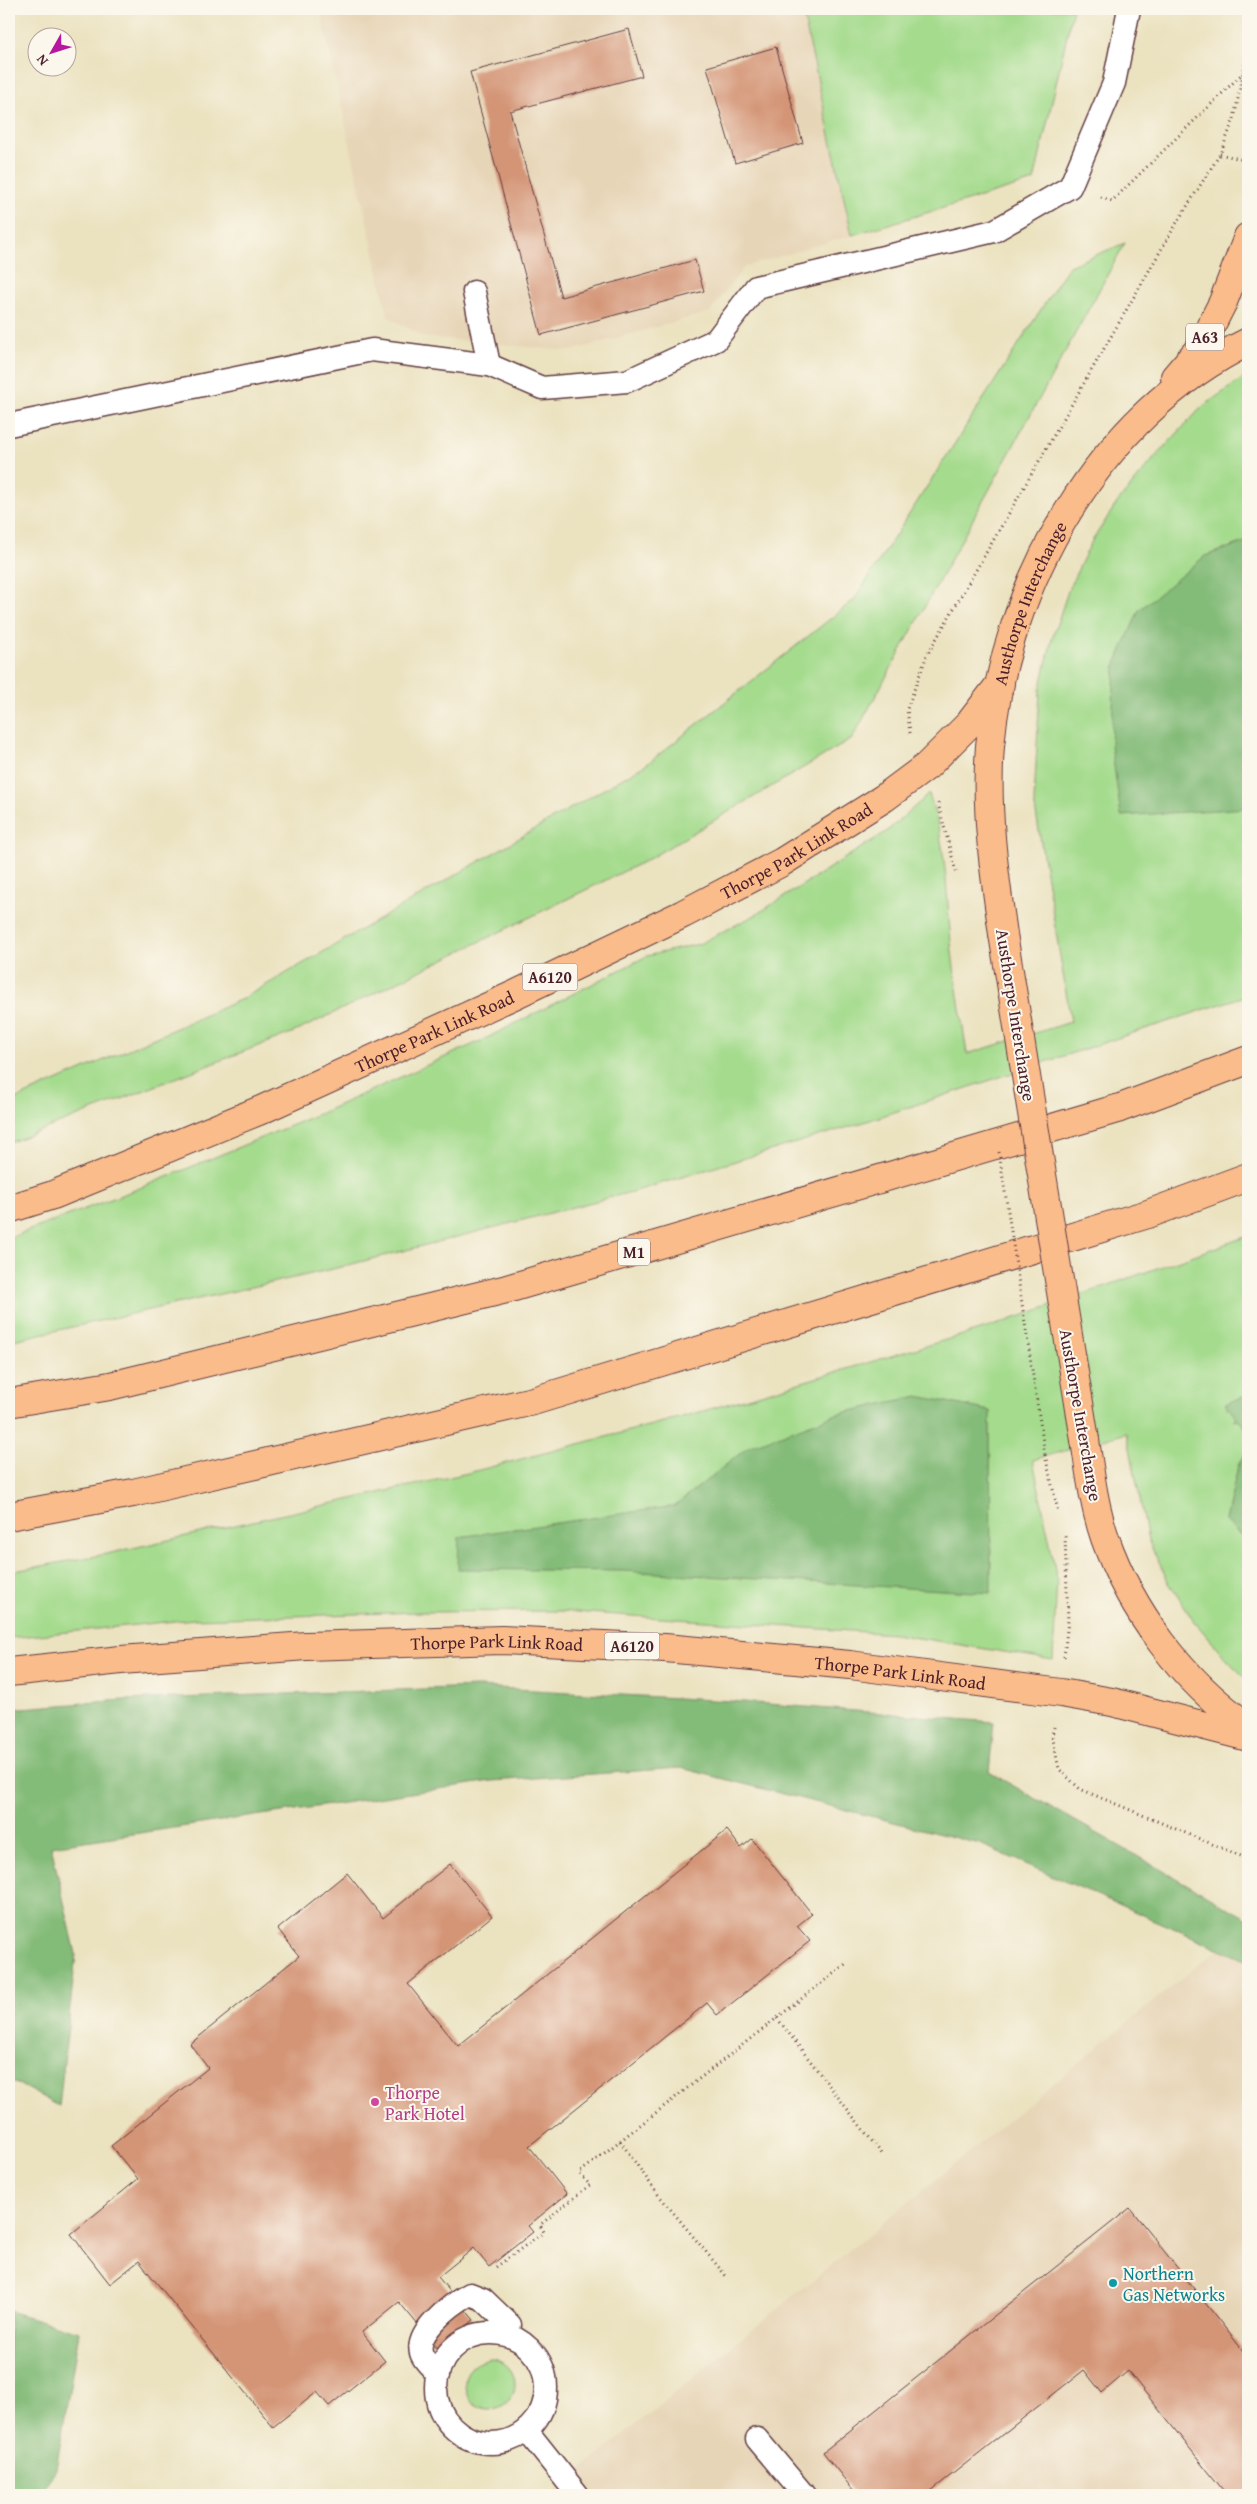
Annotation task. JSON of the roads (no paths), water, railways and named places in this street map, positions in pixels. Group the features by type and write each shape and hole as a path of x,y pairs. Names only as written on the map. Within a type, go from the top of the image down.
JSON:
{"highway":[{"name":"A63","path":"1138,422 1199,349 1224,302 1248,237"},
{"name":"Austhorpe Interchange","path":"1248,342 1226,352 1180,384 1138,422 1088,479 1059,526 1038,570 1016,625 1000,684 990,745 988,806 993,866 1003,934 1095,1500 1104,1536 1118,1571 1142,1616 1172,1656 1206,1692 1248,1727"},
{"name":"Thorpe Park Link Road","path":"9,1208 53,1195 261,1110 523,990 683,914 774,866 884,798 926,766 969,724 1000,684"},
{"name":"M1","path":"9,1404 110,1386 507,1289 1120,1108 1248,1060"},
{"path":"9,1516 133,1494 533,1401 1148,1214 1248,1177"},
{"name":"Thorpe Park Link Road","path":"9,1672 121,1660 306,1646 502,1640 666,1648 850,1665 1061,1693 1112,1702 1248,1737"}],"lane":[{"path":"9,425 372,350 489,365 542,388 627,381 716,340 756,287 994,231 1070,187 1114,83 1129,9"},
{"path":"474,292 489,365"},
{"path":"438,2375 422,2356 420,2344 424,2333 458,2301 470,2294 483,2299 510,2325"},
{"path":"500,2333 517,2339 532,2350 542,2365 546,2383 545,2401 538,2418 527,2431 511,2440 492,2444 474,2441 458,2432 445,2418 437,2401 438,2375 441,2365 451,2350 465,2339 482,2334 500,2333"},
{"path":"527,2431 578,2495"},
{"path":"757,2439 804,2495"}],"place":[{"name":"Thorpe Park Hotel","path":"375,2102"},
{"name":"Northern Gas Networks","path":"1113,2283"}]}
